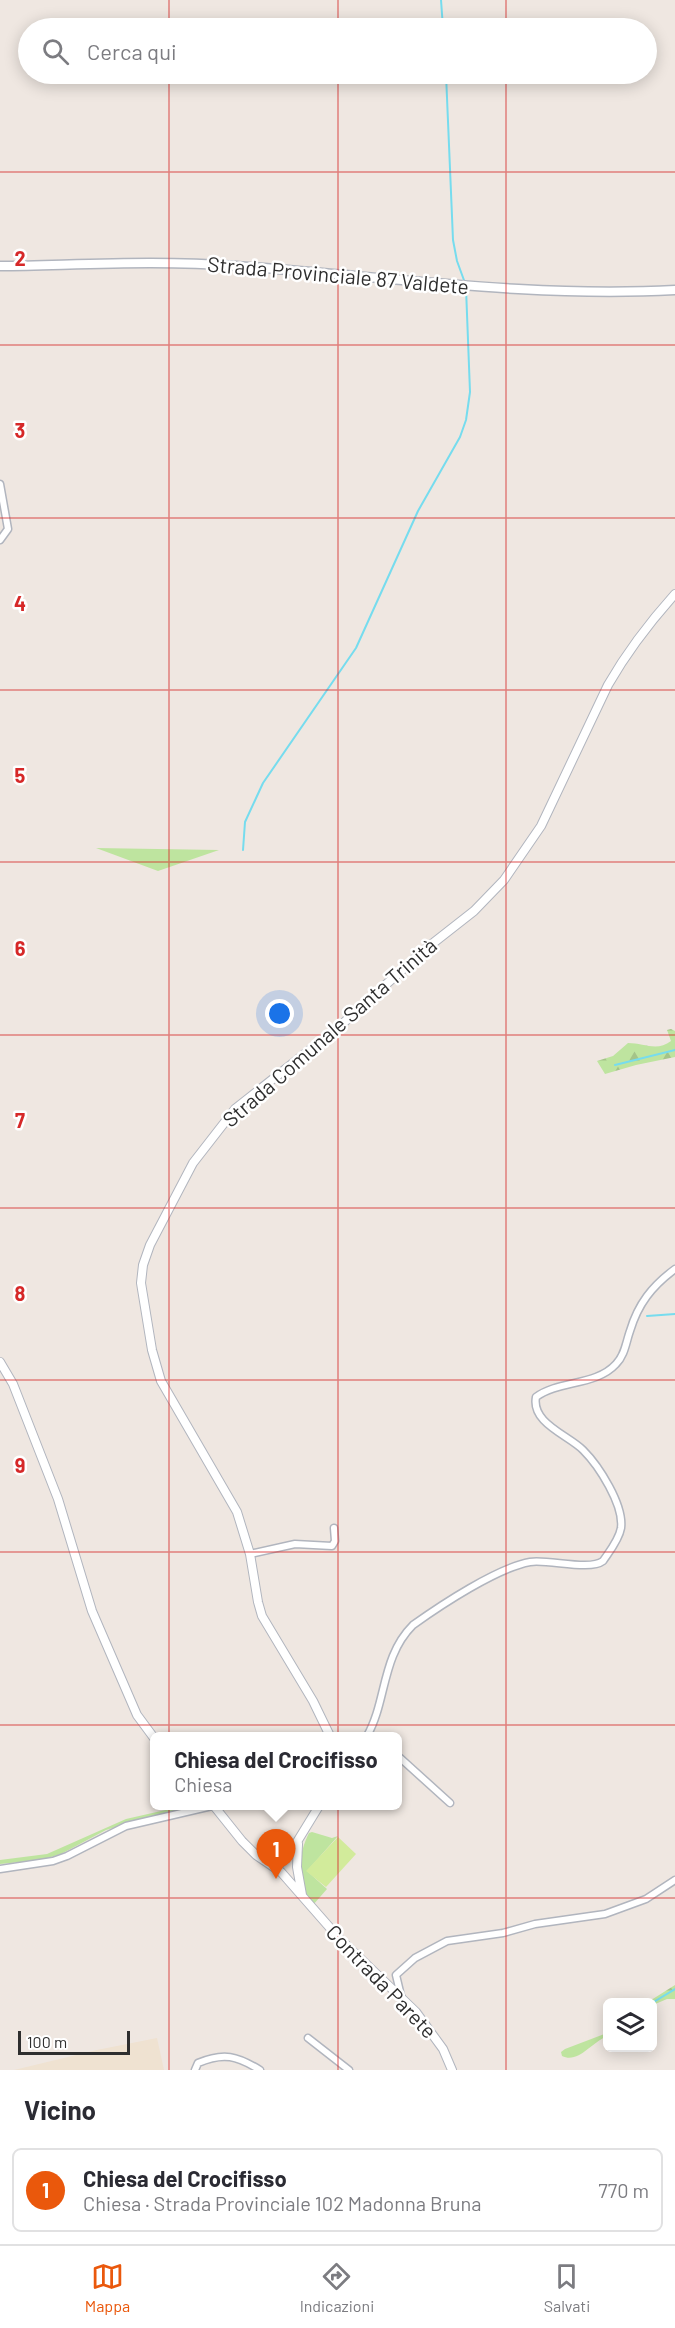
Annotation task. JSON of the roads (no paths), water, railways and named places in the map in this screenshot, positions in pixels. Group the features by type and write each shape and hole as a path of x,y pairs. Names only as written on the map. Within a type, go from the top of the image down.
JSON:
{"main road":[{"name":"Strada Provinciale 87 Valdete","path":"0,266 186,264 234,266 471,287 601,292 675,290"}],"street":[{"path":"0,484 8,530 0,540"},
{"name":"Strada Comunale Santa Trinità","path":"328,1732 313,1701 262,1616 250,1554 237,1512 160,1381 141,1282 143,1265 150,1245 193,1163 235,1108 340,1026 423,951 474,910 504,880 541,826 620,663 634,642 675,594"},
{"path":"370,1732 394,1653 402,1636 413,1625 510,1567 532,1562 591,1565 603,1561 621,1528 617,1501 596,1464 582,1449 543,1420 535,1404 536,1397 548,1391 595,1377 616,1365 623,1354 635,1314 643,1300 653,1287 675,1269"},
{"path":"0,1362 13,1384 58,1499 92,1611 137,1715 150,1733"},
{"path":"250,1554 295,1544 332,1545 335,1541 334,1528"},
{"path":"402,1760 450,1803"},
{"path":"0,1869 53,1861 126,1826 196,1810"},
{"name":"Contrada Parete","path":"216,1810 242,1841 256,1855 286,1877 338,1937 401,1996 432,2031 452,2070"},
{"path":"275,1868 298,1843 317,1810"},
{"path":"298,1843 297,1867 303,1898"},
{"path":"286,1877 289,1855"},
{"path":"286,1877 297,1867"},
{"path":"401,1996 396,1975 416,1958 439,1944 459,1938 503,1933 535,1924 605,1914 646,1899 675,1880"},
{"path":"308,2038 348,2070"},
{"path":"195,2070 198,2062 211,2057 228,2056 238,2058 259,2070"}],"waterway":[{"path":"441,0 442,18"},
{"path":"446,84 453,240 465,283"},
{"path":"243,850 245,822 263,783 356,648 418,511 460,437 466,420 470,392 466,288"},
{"path":"615,1065 675,1050"},
{"path":"647,1316 675,1314"},
{"path":"657,2000 675,1989"}],"place":[{"name":"Chiesa del Crocifisso","path":"276,1879"}]}
